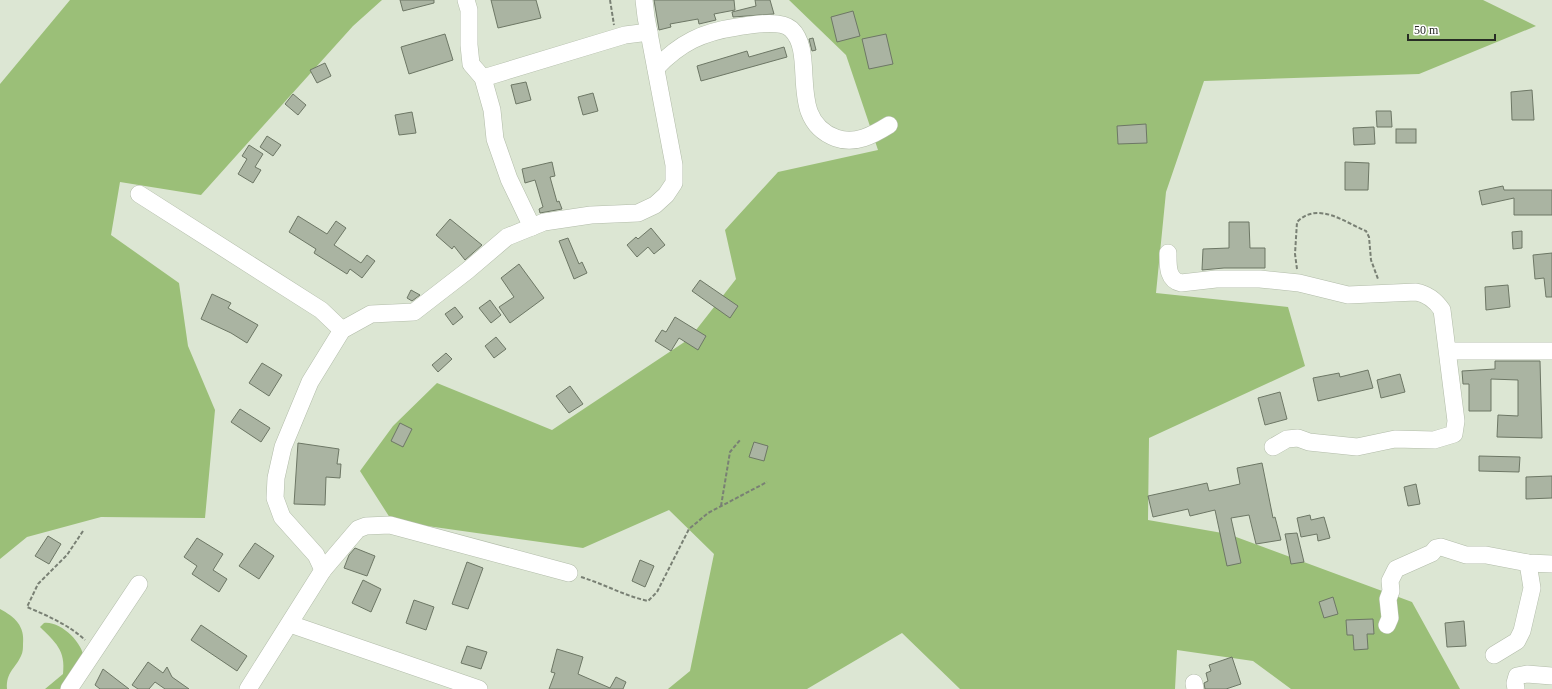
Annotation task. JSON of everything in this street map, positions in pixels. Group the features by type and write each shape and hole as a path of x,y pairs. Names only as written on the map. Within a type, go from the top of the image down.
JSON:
{"street":[{"path":"466,0 469,10 468,45 472,64 483,78 492,110 496,138 509,179 532,226"},
{"path":"323,570 316,555 282,517 276,498 276,478 283,447 310,382 342,330 370,314 414,312 467,272 507,237 544,222 591,215 638,213 655,205 666,195 674,183 674,165 644,0"},
{"path":"656,68 672,52 697,38 716,32 762,24 786,26 791,30 798,41 808,106 811,118 817,126 832,136 849,140 867,137 890,125"},
{"path":"483,78 616,38 649,32"},
{"path":"138,194 321,310 342,330"},
{"path":"1168,253 1169,269 1171,277 1175,282 1181,283 1216,279 1260,279 1298,283 1348,295 1422,293 1438,303 1444,317 1449,351 1450,386 1456,421 1454,434 1434,440 1395,439 1357,447 1309,442 1298,438 1287,439 1273,447"},
{"path":"1449,351 1552,351"},
{"path":"248,689 323,570 358,529 366,526 390,525 569,573"},
{"path":"1387,625 1390,618 1388,599 1391,591 1390,581 1396,570 1432,553 1436,548 1442,547 1460,554 1486,555 1528,563 1552,564"},
{"path":"1494,655 1518,641 1522,631 1532,588 1528,563"},
{"path":"69,689 139,584"},
{"path":"290,624 479,689"},
{"path":"1516,689 1515,683 1517,676 1527,674 1552,676"}],"path":[{"path":"610,0 616,38"},
{"path":"1298,283 1295,254 1297,222 1308,214 1320,212 1328,213 1368,234 1371,260 1385,295"},
{"path":"721,506 730,452 740,440"},
{"path":"569,573 603,583 630,597 648,601 657,592 689,529 708,513 767,482"},
{"path":"83,531 67,555 38,584 28,607 49,616 78,633 95,649"}],"green space":[{"path":"70,0 382,0 353,26 201,195 120,182 111,235 179,283 188,346 215,410 205,518 101,517 27,537 0,559 0,84"},
{"path":"789,0 1483,0 1536,26 1419,74 1204,81 1166,192 1156,293 1288,307 1305,366 1149,438 1148,520 1228,534 1412,602 1460,689 1291,689 1253,661 1177,650 1175,689 960,689 902,633 807,689 668,689 690,671 714,554 669,510 583,548 392,521 360,471 393,426 437,383 552,430 689,339 736,279 725,230 778,172 878,150 846,55"},
{"path":"0,609 10,615 18,623 21,627 23,638 22,653 9,675 7,689 0,689"},
{"path":"44,623 51,623 64,629 80,646 83,653 84,659 60,689 45,689 63,674 63,659 55,642 40,627"}],"building":[{"path":"400,0 434,0 434,3 403,11"},
{"path":"491,0 536,0 541,18 498,28"},
{"path":"654,0 734,0 735,10 714,14 716,20 699,24 698,19 670,24 671,27 659,30"},
{"path":"755,0 770,0 774,14 733,17 732,12 756,6"},
{"path":"853,11 860,36 837,42 831,17"},
{"path":"445,34 453,60 409,74 401,47"},
{"path":"886,34 893,64 869,69 862,39"},
{"path":"813,38 816,50 812,51 809,39"},
{"path":"784,47 787,57 701,81 697,66 747,51 749,57"},
{"path":"325,63 331,76 317,83 310,70"},
{"path":"526,82 531,100 516,104 511,85"},
{"path":"1532,90 1534,120 1512,120 1511,92"},
{"path":"593,93 598,111 583,115 578,97"},
{"path":"293,94 306,105 298,115 285,104"},
{"path":"1376,111 1391,111 1392,127 1377,127"},
{"path":"412,112 416,133 399,135 395,115"},
{"path":"1146,124 1147,143 1118,144 1117,126"},
{"path":"1374,127 1375,144 1354,145 1353,128"},
{"path":"1396,129 1416,129 1416,143 1396,143"},
{"path":"267,136 281,145 273,156 260,147"},
{"path":"249,145 263,154 255,167 261,170 253,183 238,174 247,159 242,156"},
{"path":"552,162 555,176 550,177 557,202 559,201 562,209 540,213 539,209 543,207 535,180 525,183 522,169"},
{"path":"1345,162 1369,163 1368,190 1345,190"},
{"path":"1503,186 1504,190 1552,190 1552,215 1514,215 1514,198 1482,205 1479,191"},
{"path":"298,216 327,234 336,221 346,228 334,245 361,263 367,255 375,261 362,278 350,269 347,274 314,253 316,249 289,232"},
{"path":"450,219 482,245 465,260 454,246 452,249 436,235"},
{"path":"1229,222 1249,222 1250,248 1265,248 1265,268 1224,268 1202,270 1203,249 1229,248"},
{"path":"651,228 665,245 654,254 648,247 637,257 627,245 636,237 638,239"},
{"path":"1522,231 1522,248 1513,249 1512,232"},
{"path":"568,238 579,264 582,262 587,273 574,279 559,241"},
{"path":"1552,253 1552,297 1546,297 1544,278 1535,279 1533,255"},
{"path":"519,264 544,298 510,323 499,307 514,297 501,278"},
{"path":"700,280 738,306 730,318 692,291"},
{"path":"1508,285 1510,307 1486,310 1485,287"},
{"path":"411,290 420,295 412,301 407,298"},
{"path":"212,294 231,303 228,308 258,325 247,343 231,333 201,319"},
{"path":"490,300 501,315 491,323 479,308"},
{"path":"455,307 463,317 453,325 445,314"},
{"path":"675,317 706,336 698,350 679,338 671,351 655,341 662,330 666,332"},
{"path":"496,337 506,349 494,358 485,346"},
{"path":"446,353 452,359 438,372 432,365"},
{"path":"1495,361 1540,361 1542,438 1497,437 1498,415 1518,416 1518,380 1491,379 1491,411 1469,411 1469,384 1463,384 1462,371 1495,369"},
{"path":"262,363 282,375 269,396 249,383"},
{"path":"1368,370 1373,388 1318,401 1313,378 1339,373 1340,377"},
{"path":"1400,374 1405,392 1381,398 1377,380"},
{"path":"570,386 583,404 569,413 556,396"},
{"path":"1280,392 1287,419 1265,425 1258,398"},
{"path":"240,409 270,428 261,442 231,422"},
{"path":"400,423 412,429 403,447 391,441"},
{"path":"754,442 768,446 764,461 749,457"},
{"path":"298,443 339,449 337,464 341,464 340,478 326,477 325,505 294,504"},
{"path":"1479,456 1520,457 1519,472 1479,471"},
{"path":"1262,463 1273,518 1275,517 1281,540 1256,544 1249,515 1231,518 1241,563 1227,566 1215,510 1190,516 1188,509 1153,517 1148,496 1207,483 1209,491 1240,484 1237,468"},
{"path":"1552,476 1552,498 1526,499 1526,477"},
{"path":"1416,484 1420,504 1408,506 1404,487"},
{"path":"1310,515 1311,520 1324,517 1330,538 1318,541 1317,534 1301,537 1297,518"},
{"path":"1297,533 1304,562 1291,564 1285,534"},
{"path":"48,536 61,544 49,564 35,556"},
{"path":"197,538 223,554 213,570 227,579 219,592 192,574 197,566 184,557"},
{"path":"255,543 274,556 259,579 239,566"},
{"path":"355,548 375,556 367,576 344,568 349,555"},
{"path":"640,560 654,566 645,587 632,581"},
{"path":"467,562 483,568 468,609 452,604"},
{"path":"363,580 381,589 371,612 352,603"},
{"path":"1333,597 1338,614 1324,618 1319,602"},
{"path":"414,600 434,607 426,630 406,623"},
{"path":"1373,619 1374,634 1367,634 1368,649 1354,650 1353,635 1347,635 1346,620"},
{"path":"1464,621 1466,646 1447,647 1445,623"},
{"path":"201,625 247,656 237,671 191,640"},
{"path":"467,646 487,652 481,669 461,663"},
{"path":"557,649 583,657 578,674 610,688 616,677 626,682 623,689 549,689 555,673 551,672"},
{"path":"1232,657 1241,684 1226,689 1205,689 1204,683 1208,681 1206,673 1211,671 1209,665"},
{"path":"148,662 163,673 167,667 172,677 189,689 165,689 155,682 149,689 138,689 132,685"},
{"path":"103,669 129,689 100,689 95,685"}]}
